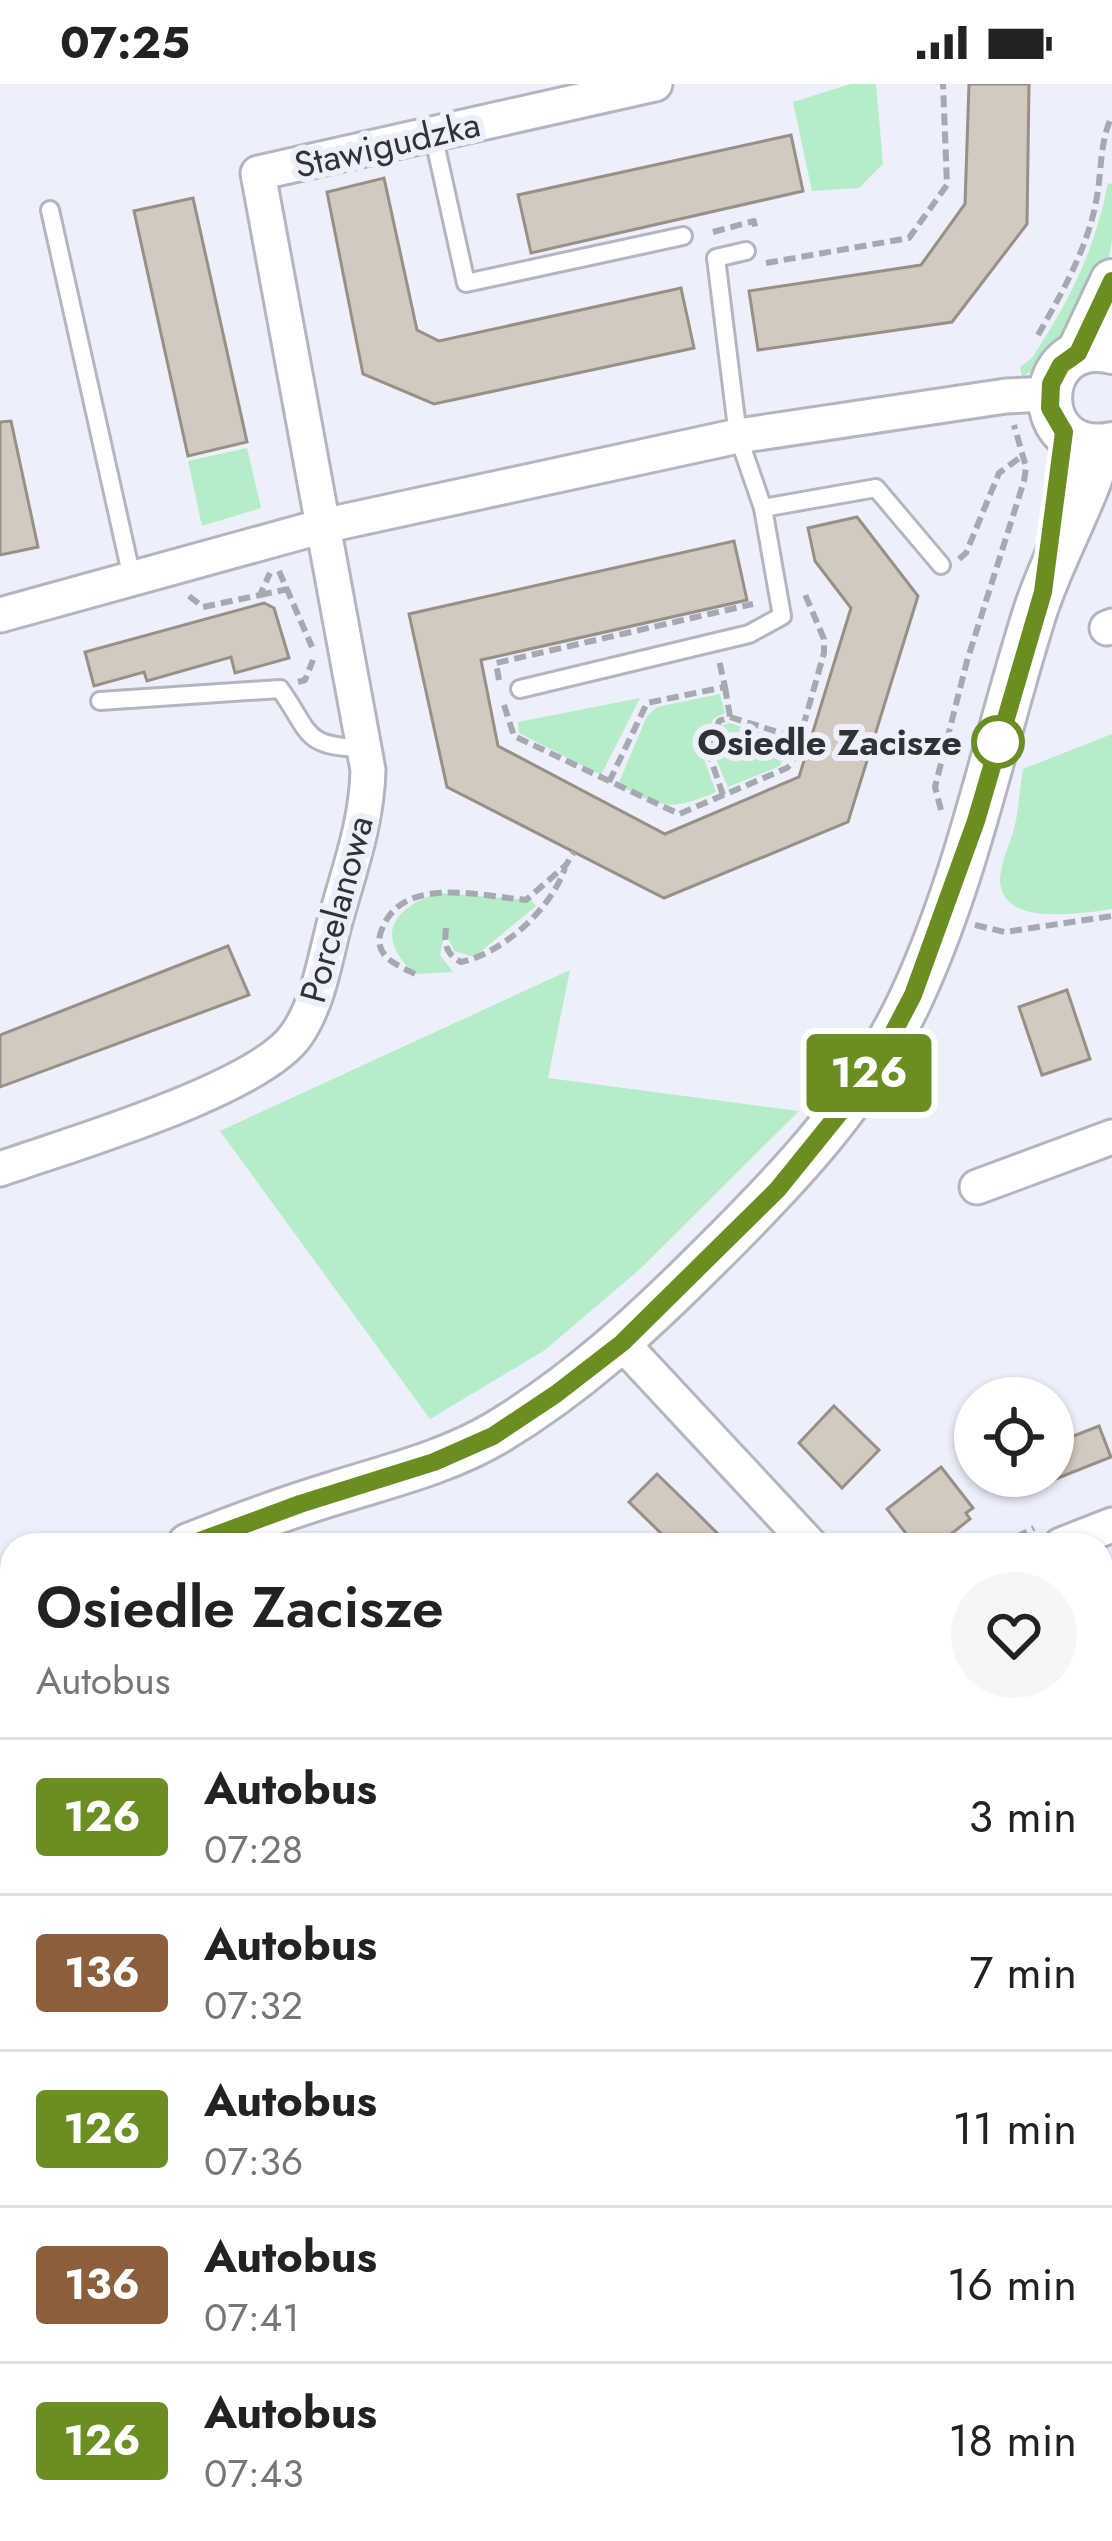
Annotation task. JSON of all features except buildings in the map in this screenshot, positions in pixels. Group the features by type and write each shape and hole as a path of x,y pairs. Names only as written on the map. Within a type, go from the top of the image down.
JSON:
{"street":[{"name":"Stawigudzka","path":"323,526 258,173 656,84"},
{"path":"221,1533 434,1462 493,1436 556,1394 622,1343 778,1189 854,1095 913,995 976,821 1043,592 1081,429 1061,365 1095,352 1112,281"},
{"path":"0,614 323,526 738,436 1006,397 1081,429"},
{"name":"Porcelanowa","path":"0,1169 249,1076 279,1057 310,1009 364,817 368,770 323,526"},
{"path":"977,1187 1112,1137"},
{"path":"622,1343 799,1533"}],"lane":[{"path":"434,134 466,283 692,237"},
{"path":"50,210 132,578"},
{"path":"752,247 716,258 738,436 763,508 784,636"},
{"path":"763,508 876,488 947,565"},
{"path":"520,688 749,634 782,616"},
{"path":"100,701 280,689 302,730 317,743 363,748"}],"path":[{"path":"761,264 909,238 947,185 943,84"},
{"path":"1037,337 1084,243 1096,202 1104,132 1112,116"},
{"path":"692,237 754,221 752,247"},
{"path":"944,819 935,787 967,661 1024,481 1017,430 1006,417"},
{"path":"947,565 966,553 999,473 1022,456"},
{"path":"260,595 279,561 314,653"},
{"path":"176,586 203,607 288,589"},
{"path":"716,642 730,717"},
{"path":"609,782 647,703 724,687"},
{"path":"723,796 708,751 715,724 730,717 800,739"},
{"path":"446,928 444,943 451,957 461,962 479,958 547,903 574,852"},
{"path":"415,974 385,956 379,945 381,930 398,907 419,894 439,892 526,900 566,865"},
{"path":"942,917 1005,932 1112,916"}],"green space":[{"path":"851,84 876,84 883,164 859,188 812,191 793,102"},
{"path":"1108,183 1112,184 1112,240 1101,277 1066,337 1022,377 1020,367 1032,358 1079,275"},
{"path":"247,448 261,508 202,526 188,461"},
{"path":"720,694 725,713 713,719 701,751 716,792 666,804 618,785 647,716 657,707"},
{"path":"640,698 601,775 519,733 518,722"},
{"path":"729,723 789,741 780,766 728,787 712,750 719,727"},
{"path":"1112,734 1112,909 1045,914 1013,905 1003,895 1000,879 1015,825 1023,769"},
{"path":"439,893 531,900 536,906 474,957 454,951 445,930 440,955 453,972 415,974 395,948 394,926 409,907"},
{"path":"570,970 548,1078 799,1111 640,1269 545,1350 430,1419 220,1131"}],"bus line":[{"name":"126","path":"221,1533 434,1462 493,1436 556,1394 622,1343 778,1189 854,1095 913,995 976,821 1043,592 1064,432 1050,408 1051,384 1061,365 1078,353 1112,281"}],"place":[{"name":"Osiedle Zacisze","path":"998,742"}]}
